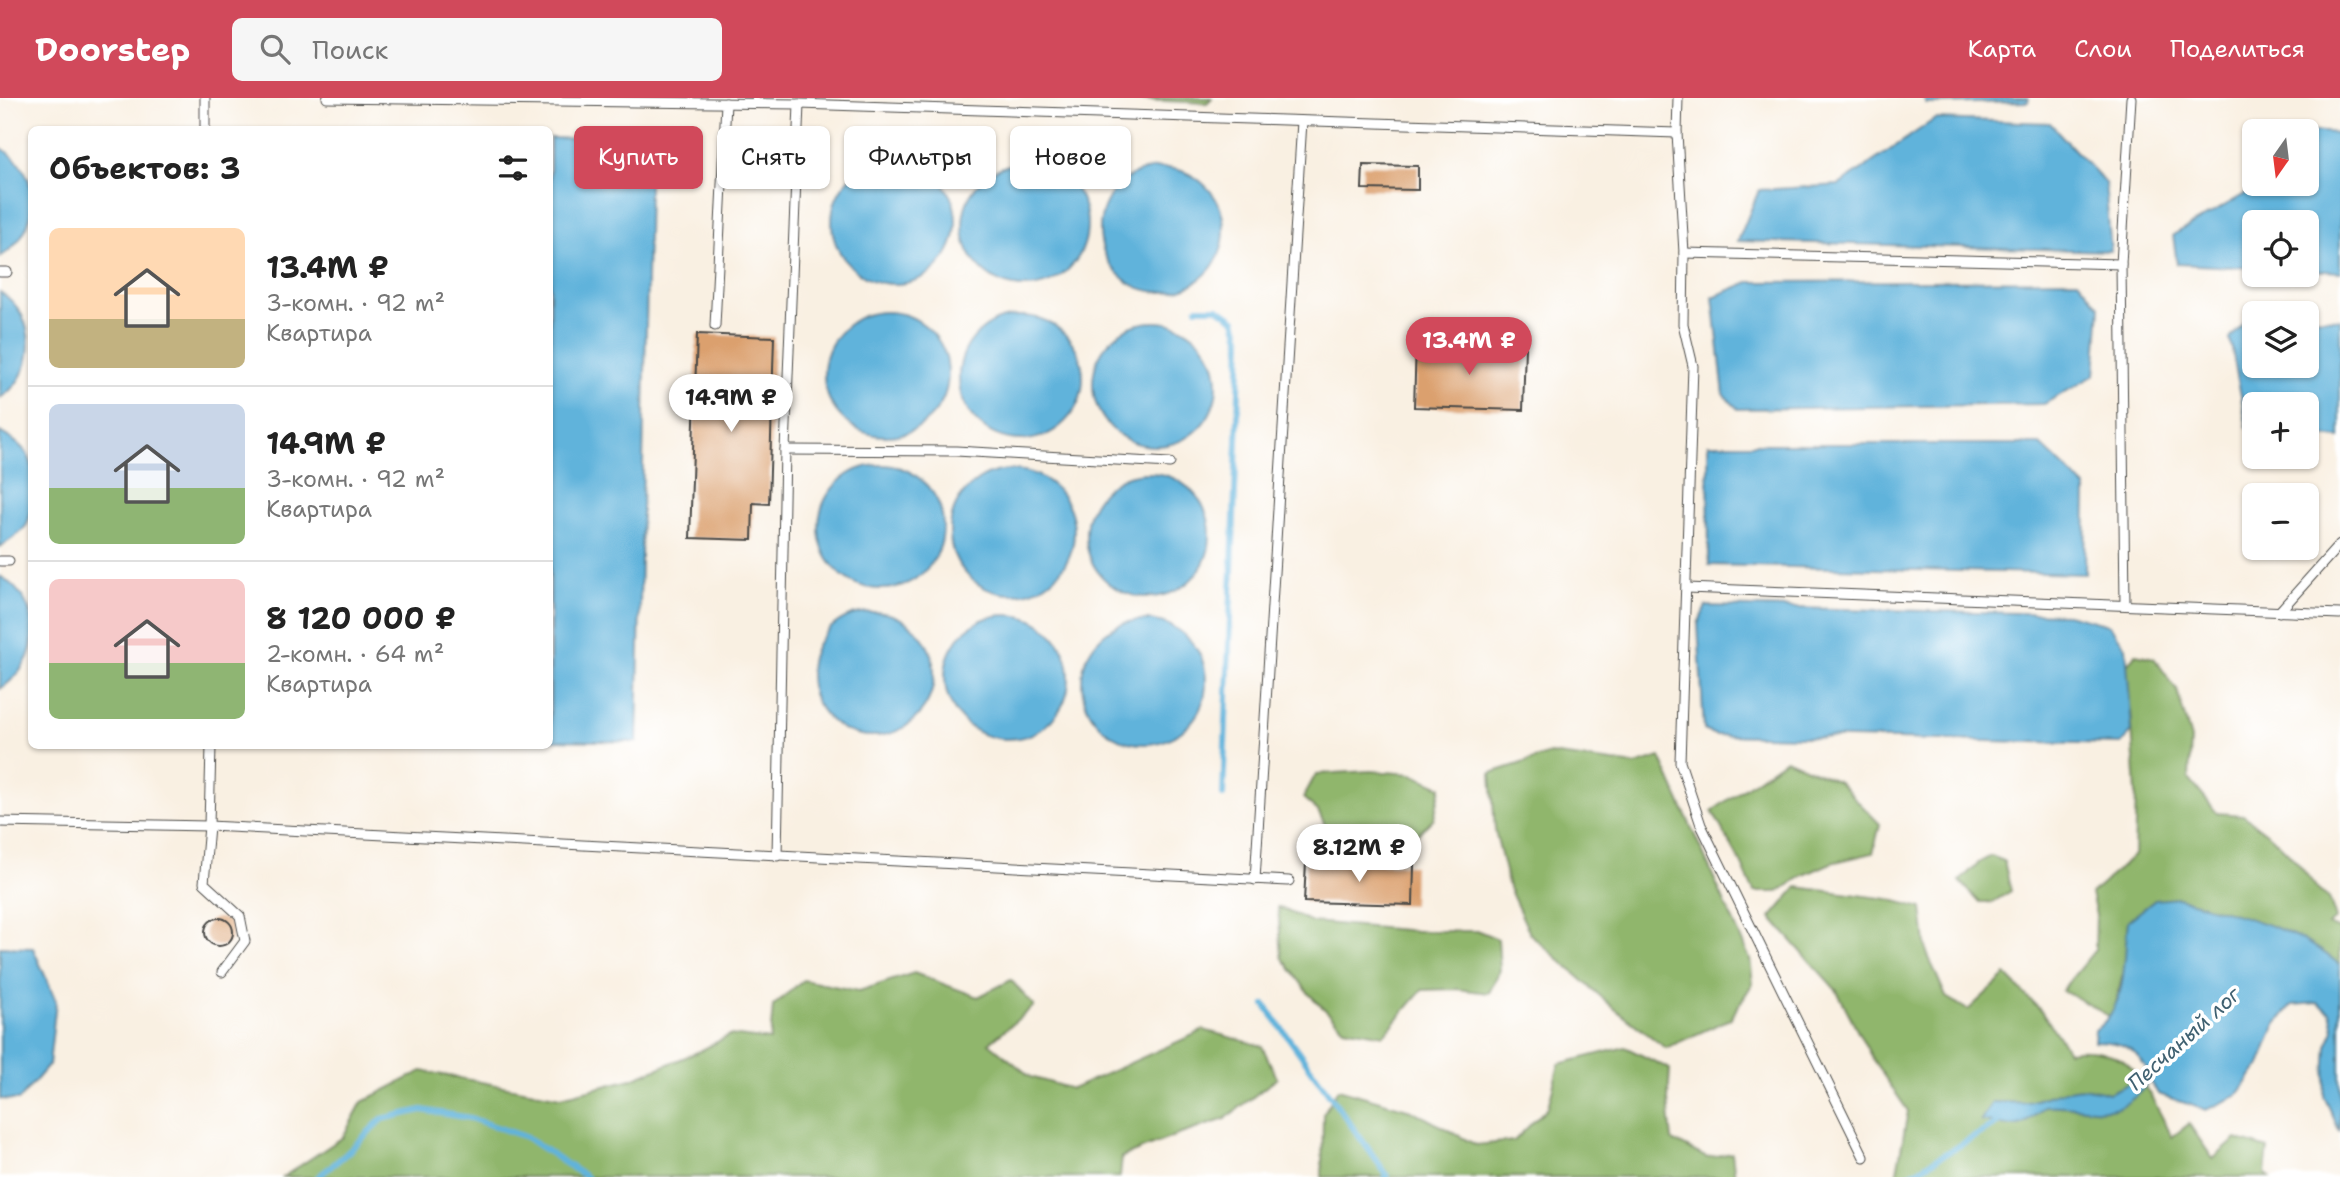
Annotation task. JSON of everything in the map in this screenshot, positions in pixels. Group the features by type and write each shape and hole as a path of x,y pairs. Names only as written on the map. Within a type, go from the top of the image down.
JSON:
{"lane":[{"path":"205,98 205,126"},
{"path":"327,98 799,104 1677,133"},
{"path":"1678,98 1684,324 1693,366 1688,587 1680,762 1701,825 1864,1157"},
{"path":"2125,604 2121,264 2131,98"},
{"path":"715,326 726,103"},
{"path":"777,856 785,450 799,104"},
{"path":"1255,880 1302,121"},
{"path":"1684,253 2121,264"},
{"path":"785,450 956,451 1170,463"},
{"path":"2279,612 2340,544"},
{"path":"1688,587 2340,614"},
{"path":"211,749 204,883 240,916 245,941 222,972"},
{"path":"0,822 209,826 1289,881"}],"green space":[{"path":"1101,98 1212,98 1207,103"},
{"path":"2136,654 2154,658 2177,690 2191,739 2189,779 2217,813 2243,815 2272,837 2297,862 2319,891 2329,898 2336,919 2328,925 2340,930 2340,966 2122,976 2116,1004 2118,1021 2062,990 2095,950 2096,915 2091,894 2134,855 2136,793 2131,710 2114,693 2117,675"},
{"path":"1550,754 1636,765 1660,757 1750,959 1753,983 1730,1019 1666,1048 1616,1010 1530,934 1509,888 1495,830 1491,773"},
{"path":"1786,759 1839,782 1880,824 1873,853 1831,863 1804,875 1778,892 1754,892 1712,811"},
{"path":"1371,771 1412,774 1441,787 1434,818 1410,842 1344,841 1326,827 1318,811 1303,798 1316,774"},
{"path":"1991,856 2004,861 2011,891 1991,903 1980,903 1960,881 1978,863"},
{"path":"1797,887 1888,899 1922,908 1927,953 1946,997 1968,1010 2006,975 2042,1012 2068,1051 2102,1052 2128,1064 2150,1095 2172,1137 2189,1124 2213,1159 2236,1139 2268,1149 2265,1173 2270,1177 1896,1177 1908,1111 1873,1060 1837,991 1771,918"},
{"path":"1278,907 1312,922 1417,931 1479,931 1498,939 1500,970 1489,993 1456,989 1422,990 1384,1035 1344,1028 1310,995 1282,957"},
{"path":"914,973 978,997 1011,980 1034,1006 989,1043 1031,1077 1072,1089 1204,1030 1262,1046 1277,1078 1225,1119 1122,1157 1120,1177 283,1177 343,1137 362,1102 422,1071 561,1097 632,1079 700,1051 730,1035 770,1040 773,1006 803,980 859,991"},
{"path":"1625,1047 1670,1069 1668,1100 1672,1140 1707,1158 1732,1153 1735,1177 1322,1177 1323,1114 1338,1089 1411,1110 1476,1145 1514,1141 1548,1107 1559,1064"}],"water":[{"path":"1923,98 2029,98 2028,102 1926,104"},
{"path":"1935,119 2050,123 2105,183 2111,251 1738,241 1759,190 1839,185"},
{"path":"2319,132 2340,133 2340,272 2319,271 2319,210 2242,210 2242,267 2177,264 2173,235 2242,196 2319,196"},
{"path":"553,138 574,138 574,189 649,189 637,742 553,740"},
{"path":"0,147 14,158 28,181 28,222 14,246 0,257"},
{"path":"1010,165 1010,189 1076,189 1086,213 1086,237 1077,260 1060,277 1037,286 1013,286 990,277 973,260 964,237 964,213 973,190 996,189 996,170"},
{"path":"1150,169 1174,169 1197,178 1214,195 1223,218 1223,242 1214,265 1197,282 1174,291 1150,291 1127,282 1110,265 1101,242 1101,218 1110,195 1115,189 1131,189 1131,176"},
{"path":"844,185 844,189 947,189 955,210 955,234 946,257 929,274 906,283 882,283 859,274 842,257 833,234 833,210"},
{"path":"2078,280 2100,307 2095,375 2044,404 1738,409 1724,395 1713,297 1749,282"},
{"path":"0,292 13,302 22,315 27,330 28,352 22,375 13,388 0,398"},
{"path":"886,312 910,317 930,330 943,350 948,374 943,398 930,418 910,431 886,436 862,431 842,418 829,398 824,374 829,350 842,330 862,317"},
{"path":"1021,316 1045,320 1065,334 1079,354 1083,378 1079,402 1065,422 1045,436 1021,440 997,436 977,422 963,402 959,378 963,354 977,334 997,320"},
{"path":"2319,318 2340,319 2340,438 2319,435 2319,392 2242,392 2242,401 2230,339 2242,324 2242,378 2319,378"},
{"path":"1155,322 1179,327 1199,340 1212,360 1217,384 1212,408 1199,428 1179,441 1155,446 1131,441 1111,428 1098,408 1093,384 1098,360 1111,340 1131,327"},
{"path":"0,432 18,444 28,455 28,521 17,535 0,547"},
{"path":"1708,444 2040,444 2086,488 2085,574 1709,565"},
{"path":"881,465 905,470 925,483 938,503 943,527 938,551 925,571 905,584 881,589 857,584 837,571 824,551 819,527 824,503 837,483 857,470"},
{"path":"1012,470 1036,475 1056,488 1069,508 1074,532 1069,556 1056,576 1036,589 1012,594 988,589 968,576 955,556 950,532 955,508 968,488 988,475"},
{"path":"1148,473 1172,478 1192,491 1205,511 1210,535 1205,559 1192,579 1172,592 1148,597 1124,592 1104,579 1091,559 1086,535 1091,511 1104,491 1124,478"},
{"path":"0,576 14,587 28,608 28,656 14,677 0,689"},
{"path":"1706,606 2067,614 2109,625 2126,647 2132,732 2121,744 1715,735 1704,730 1698,624"},
{"path":"872,612 896,616 916,630 930,650 934,674 930,698 916,718 896,732 872,736 848,732 828,718 814,698 810,674 814,650 828,630 848,616"},
{"path":"1007,615 1031,619 1051,633 1065,653 1069,677 1065,701 1051,721 1031,735 1007,739 983,735 963,721 949,701 945,677 949,653 963,633 983,619"},
{"path":"1144,620 1168,624 1188,638 1202,658 1206,682 1202,706 1188,726 1168,740 1144,744 1120,740 1100,726 1086,706 1082,682 1086,658 1100,638 1120,624"},
{"path":"2178,898 2283,931 2303,940 2340,965 2340,1132 2324,1096 2327,1046 2334,1030 2330,1012 2318,1003 2292,1005 2275,1026 2260,1065 2237,1096 2206,1110 2158,1094 2150,1080 2138,1094 2114,1108 2103,1110 2045,1106 2029,1120 2016,1126 1981,1121 1992,1102 2027,1102 2079,1088 2109,1093 2132,1082 2147,1069 2125,1046 2094,1041 2095,1030 2106,1020 2119,995 2128,921 2155,900"},
{"path":"0,947 33,948 56,1001 49,1065 19,1100 0,1099"}],"building":[{"path":"1363,165 1418,166 1418,190 1362,189"},
{"path":"697,334 774,337 769,504 753,503 752,540 690,538"},
{"path":"1416,343 1525,347 1523,410 1414,407"},
{"path":"1306,862 1414,865 1413,905 1304,902"},
{"path":"219,918 229,922 233,932 229,942 219,946 209,942 205,932 209,922"}],"waterway":[{"path":"1197,308 1218,308 1235,320 1241,341 1223,795"},
{"path":"1265,1005 1386,1177"},
{"name":"Песчаный лог","path":"318,1177 382,1119 422,1110 470,1118 526,1137 586,1177"},
{"name":"Песчаный лог","path":"1906,1177 2001,1121"}]}
